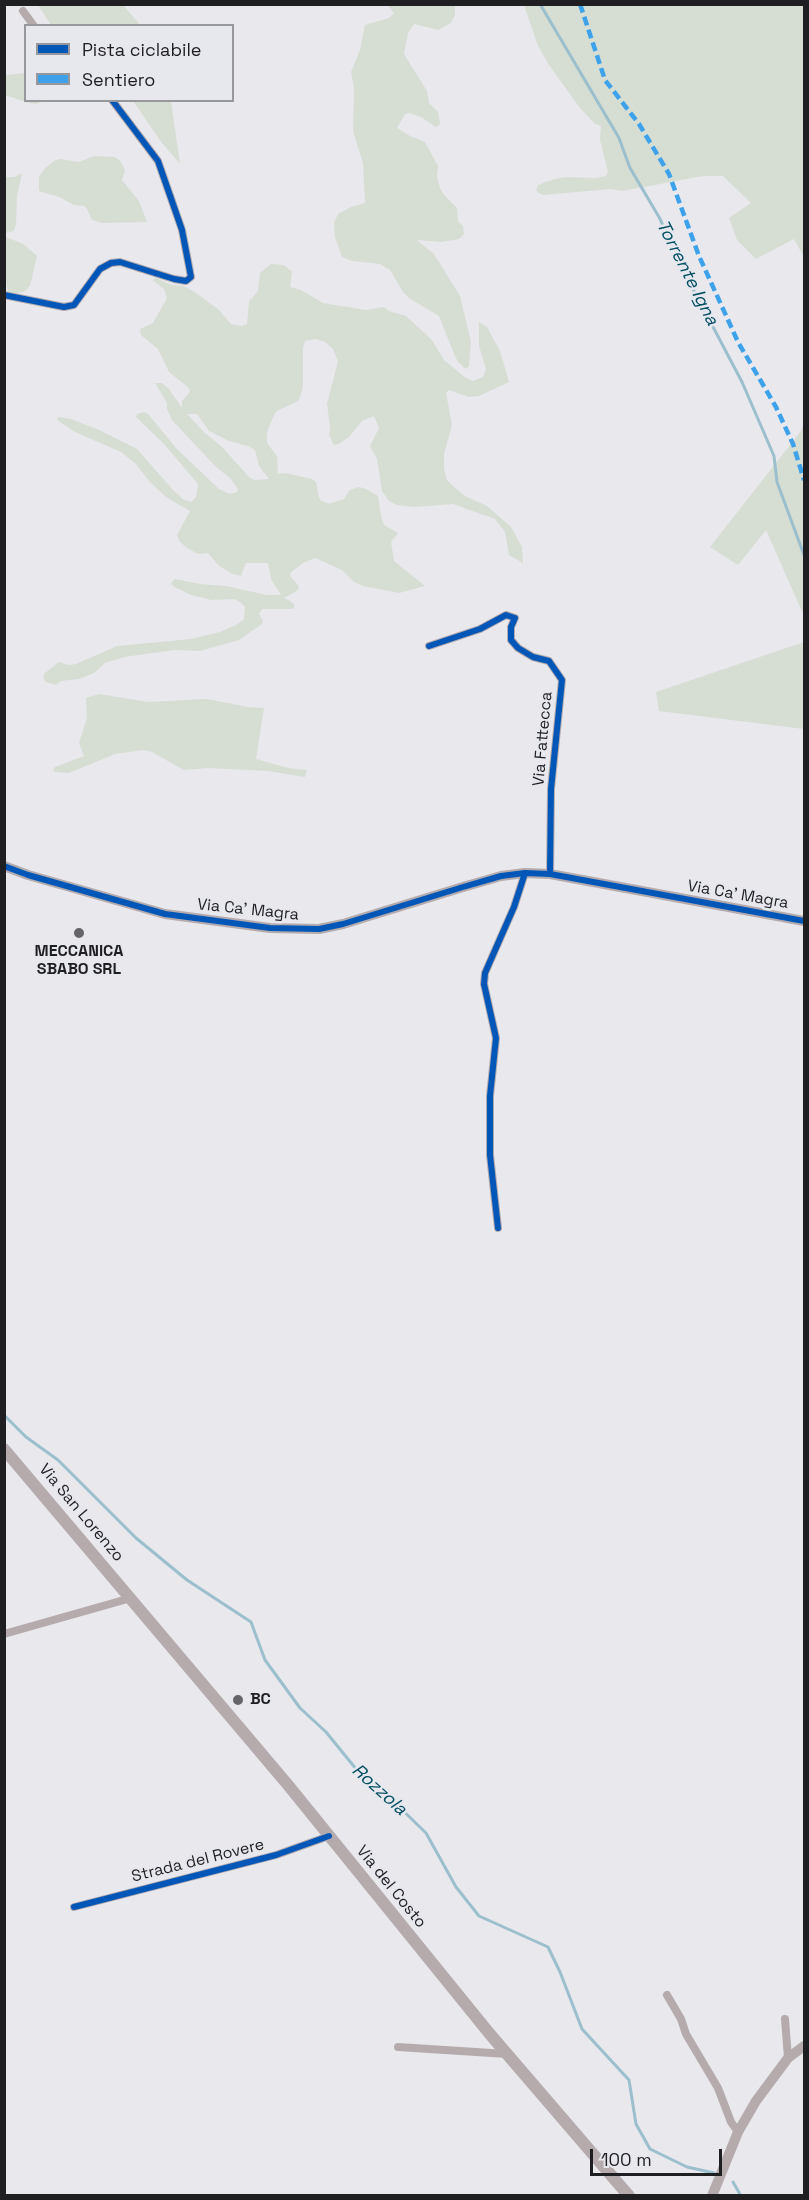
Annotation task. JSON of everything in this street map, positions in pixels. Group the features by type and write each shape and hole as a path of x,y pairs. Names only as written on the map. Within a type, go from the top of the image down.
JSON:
{"main road":[{"name":"Via San Lorenzo","path":"4,1449 131,1598"},
{"name":"Via del Costo","path":"131,1598 288,1785 507,2054 629,2196"}],"street":[{"path":"23,11 33,24"},
{"path":"4,295 64,307 74,305 100,269 111,263 120,262 174,279 186,281 191,277 182,230 158,161 114,102"},
{"name":"Via Fattecca","path":"429,645 480,629 506,615 514,618 511,640 518,648 533,657 549,661 562,680 551,789 550,874"},
{"name":"Via Ca' Magra","path":"4,866 165,914 270,928 319,929 343,924 501,876 525,873 550,874 804,921"},
{"path":"498,1228 490,1155 490,1096 496,1038 484,984 485,973 514,907 525,873"},
{"path":"4,1634 131,1598"},
{"name":"Strada del Rovere","path":"74,1907 276,1855 328,1836"},
{"path":"666,1995 718,2088 731,2122 738,2132"},
{"path":"785,2019 788,2058"},
{"path":"712,2196 738,2132 756,2100 788,2058 804,2046"},
{"path":"398,2047 507,2054"}],"shaded area":[{"path":"38,5 123,5 139,24 50,24"},
{"path":"387,5 455,5 455,15 451,23 438,30 414,24 408,33 404,54 427,91 429,103 438,112 440,124 436,127 421,117 409,113 405,114 397,128 425,142 438,166 437,177 440,188 457,208 458,221 463,226 464,234 459,239 441,242 417,240 434,254 460,296 471,342 469,366 466,369 458,362 439,316 409,298 390,270 380,264 352,261 342,257 335,237 334,223 338,214 365,203 363,163 353,131 354,88 351,72 360,50 365,25 389,18 394,13"},
{"path":"524,5 802,5 804,9 804,257 794,239 756,259 737,240 729,218 751,203 723,176 703,176 622,191 611,189 543,195 539,193 536,190 538,185 548,181 565,177 596,178 606,176 608,172 600,140 601,126 595,124 580,108 549,65 538,46"},
{"path":"24,73 24,101 5,95 5,75"},
{"path":"134,102 171,102 180,164 162,143"},
{"path":"94,156 115,157 121,162 125,170 122,180 139,201 147,222 102,223 92,220 84,206 74,205 59,197 39,191 39,177 54,161 60,159 79,162"},
{"path":"22,174 17,195 16,224 14,231 5,233 5,177"},
{"path":"4,236 23,244 37,256 30,286 24,292 10,294 8,292 5,277"},
{"path":"271,264 284,265 292,272 290,287 301,290 323,303 366,310 384,307 389,311 406,316 432,340 444,360 473,381 483,377 486,369 479,346 479,322 487,327 500,351 509,382 479,396 469,397 449,390 446,393 452,425 444,454 444,469 447,480 453,486 465,496 487,506 511,527 522,547 523,563 509,555 505,532 495,519 453,504 414,507 397,505 389,501 382,491 377,459 370,446 379,428 374,416 362,421 349,437 334,445 329,435 327,404 338,361 333,349 325,342 316,339 309,340 305,341 303,348 303,386 300,398 277,411 267,432 267,443 277,456 278,474 285,473 312,479 316,482 319,498 329,504 344,499 350,490 359,487 378,496 384,525 398,533 391,542 394,561 425,586 399,593 363,586 354,582 342,570 315,558 291,572 290,576 299,586 298,590 283,597 294,604 294,608 262,609 259,614 263,621 262,624 239,640 200,651 175,650 124,657 105,663 94,673 79,679 61,681 56,685 46,682 43,677 45,673 59,662 69,665 76,664 117,646 191,639 220,632 244,619 245,607 240,602 234,599 211,600 191,595 173,586 171,583 175,579 226,586 267,595 281,595 271,579 268,563 246,563 241,576 219,566 208,553 198,554 187,548 180,542 177,535 190,511 166,497 148,480 136,464 121,452 75,432 57,420 58,417 71,419 137,449 173,490 183,499 191,502 196,497 198,484 164,444 136,417 137,414 144,412 177,449 219,489 230,494 237,492 238,489 231,479 215,466 172,420 167,403 155,383 162,383 169,389 182,408 182,401 190,392 189,388 169,372 158,349 141,335 140,329 153,323 167,298 164,289 152,280 156,278 171,285 184,286 196,293 219,310 231,324 241,326 247,324 249,301 258,291 260,273","holes":["187,414 197,414 209,431 255,450 259,466 269,479 250,478"]},
{"path":"804,422 804,616 766,530 738,565 710,547 801,431"},
{"path":"804,642 804,729 659,711 656,692"},
{"path":"99,694 148,702 207,699 264,708 256,759 288,768 307,770 305,777 268,771 209,768 184,770 152,752 143,750 115,754 69,773 55,772 53,770 55,767 84,756 79,743 87,718 86,698"}],"waterway":[{"name":"Torrente Igna","path":"540,4 619,138 630,168 659,217 692,287 742,382 774,456 777,482 804,555"},
{"name":"Rozzola","path":"4,1415 26,1437 58,1460 136,1538 187,1580 251,1622 265,1660 300,1708 326,1732 365,1780 387,1795 426,1833 456,1887 479,1916 548,1947 582,2029 629,2080 636,2124 650,2149 687,2167 714,2173"},
{"name":"Rozzola","path":"733,2182 741,2196"}],"marked path":[{"path":"580,4 605,80 639,124 669,174 699,256 738,342 776,407 793,444 804,480"}],"cycle path":[{"path":"4,295 64,307 74,305 100,269 111,263 120,262 174,279 186,281 191,277 182,230 158,161 114,102"},
{"path":"429,646 480,629 506,615 515,618 511,627 511,640 518,648 533,657 549,661 562,680 551,789 550,874"},
{"path":"4,866 165,914 270,928 319,929 343,924 501,876 525,873 550,874 804,921"},
{"path":"498,1228 490,1155 490,1096 496,1038 484,984 485,973 514,907 525,873"},
{"path":"74,1907 276,1855 329,1836"}],"place":[{"name":"MECCANICA SBABO SRL","path":"79,933"},
{"name":"BC","path":"238,1700"}]}
